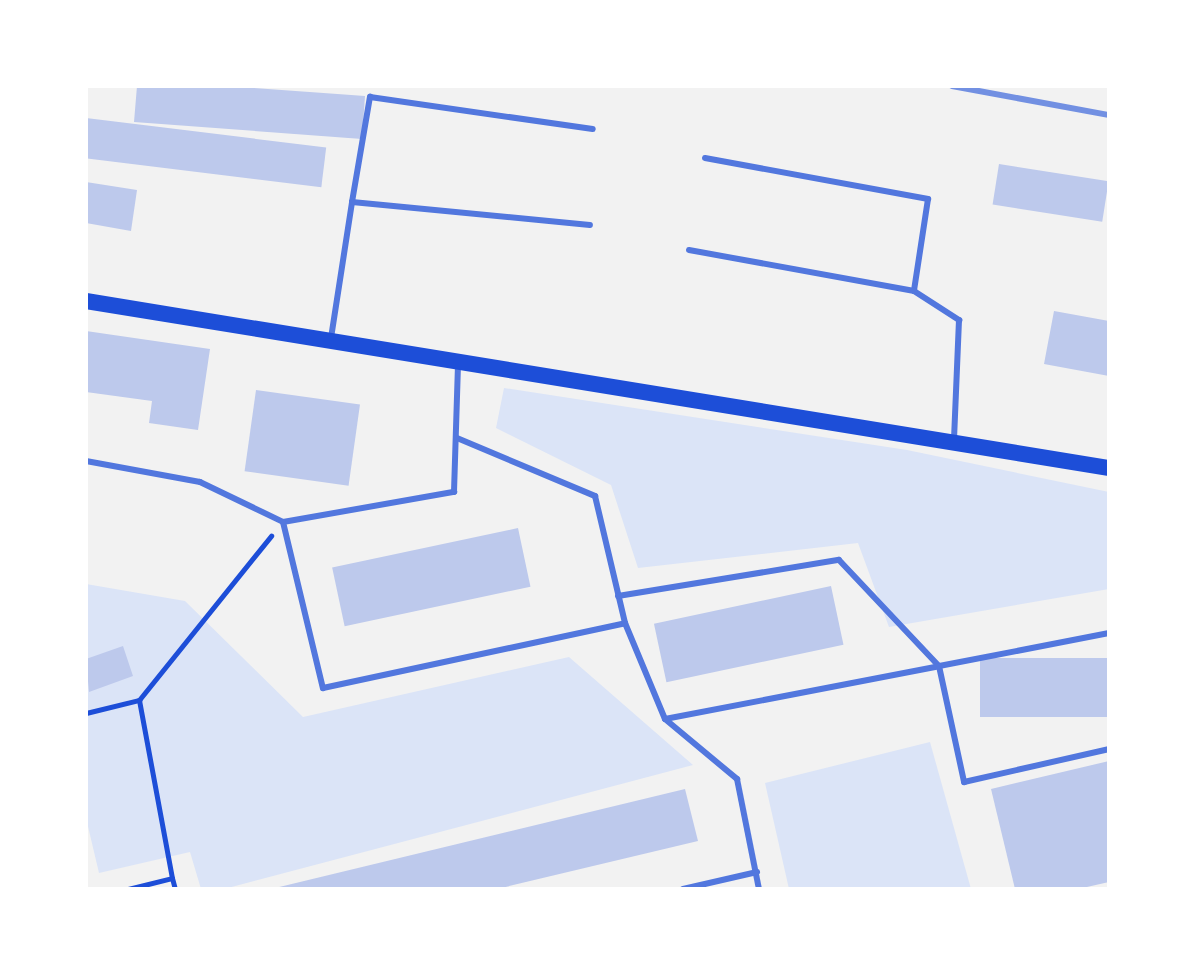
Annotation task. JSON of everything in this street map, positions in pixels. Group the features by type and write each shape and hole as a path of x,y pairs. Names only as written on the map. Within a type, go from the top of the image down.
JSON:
{"main road":[{"path":"86,301 954,440 1109,468"}],"lane":[{"path":"330,340 370,97 593,129"},
{"path":"705,158 928,199 914,291"},
{"path":"352,202 590,225"},
{"path":"689,250 914,291 959,320 954,440"},
{"path":"86,461 200,482 283,522 454,492 458,361"},
{"path":"457,438 595,496 625,623 665,719 737,779 759,889"},
{"path":"283,522 323,688 625,623"},
{"path":"618,596 839,560 939,666 964,782 1109,749"},
{"path":"665,719 1109,633"},
{"path":"683,889 757,872"}],"path":[{"path":"86,713 139,700 283,522"},
{"path":"139,700 175,889"},
{"path":"128,889 172,878"}],"shaded area":[{"path":"504,388 907,450 1109,492 1109,589 889,627 858,543 638,568 611,485 496,428"},
{"path":"86,584 185,601 303,717 569,657 693,765 224,889 201,889 190,852 99,873 86,818"},
{"path":"930,742 971,889 789,889 765,783"}],"building":[{"path":"137,86 228,86 365,96 362,139 134,122"},
{"path":"86,118 326,147 321,187 86,158"},
{"path":"999,164 1109,181 1102,222 993,204"},
{"path":"86,182 137,190 131,231 86,223"},
{"path":"1054,311 1109,321 1109,376 1044,364"},
{"path":"86,331 210,349 198,430 149,423 152,401 86,392"},
{"path":"256,390 360,405 349,486 245,471"},
{"path":"518,528 530,587 345,626 332,568"},
{"path":"831,586 843,645 666,682 654,624"},
{"path":"123,646 133,676 89,692 86,659"},
{"path":"980,658 1109,658 1109,717 980,717"},
{"path":"1109,761 1109,882 1078,889 1015,889 991,789"},
{"path":"685,789 698,841 497,889 271,889"}],"railway":[{"path":"952,86 1109,115"}]}
